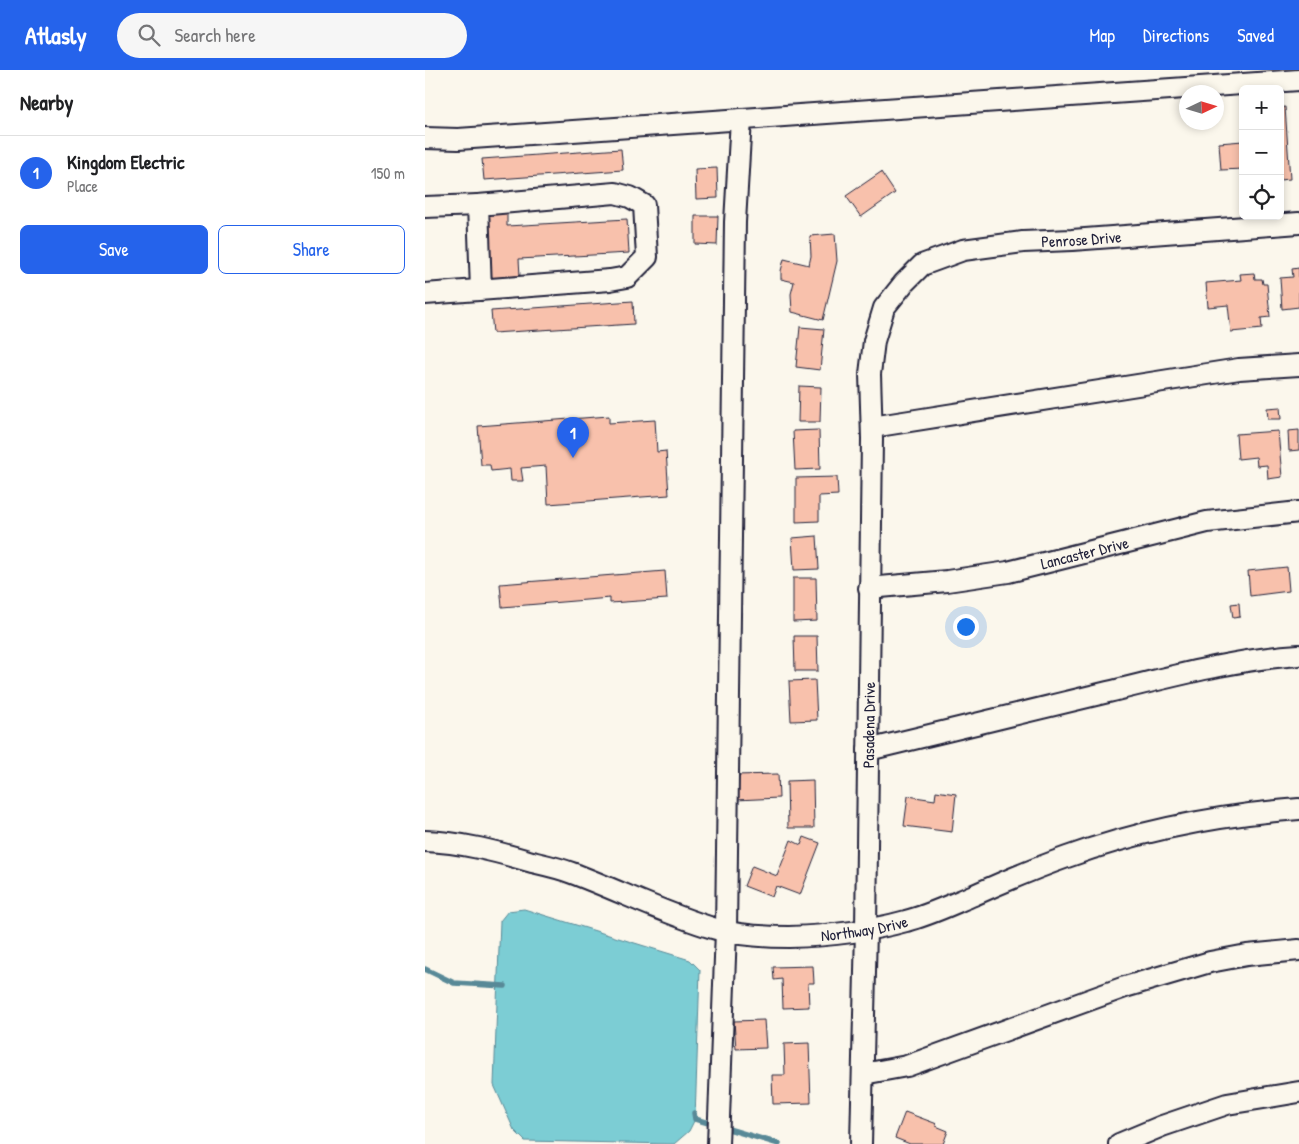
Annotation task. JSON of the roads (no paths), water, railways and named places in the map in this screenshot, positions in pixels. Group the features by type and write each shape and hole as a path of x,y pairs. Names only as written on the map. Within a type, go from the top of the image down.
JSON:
{"street":[{"path":"425,138 458,139 1299,80"},
{"path":"719,1144 725,931 735,232 741,119"},
{"path":"425,208 615,193 630,197 644,205 647,257 627,277 425,294"},
{"path":"478,205 481,290"},
{"name":"Penrose Drive","path":"884,308 904,283 922,265 963,250 1023,242 1081,240 1299,223"},
{"name":"Pasadena Drive","path":"861,1144 866,929 871,374 874,341 884,308"},
{"path":"872,427 1239,369 1299,365"},
{"name":"Lancaster Drive","path":"869,588 947,581 1008,572 1207,522 1299,512"},
{"path":"868,750 1163,679 1279,656 1299,655"},
{"name":"Northway Drive","path":"425,841 437,841 487,850 571,872 664,910 717,929 754,936 791,937 866,929 907,921 1069,856 1150,832 1198,821 1257,812 1299,809"},
{"path":"863,1074 907,1066 1125,987 1210,962 1247,955 1299,950"},
{"path":"1119,1144 1163,1126 1227,1104 1299,1092"}],"water":[{"path":"524,909 690,960 700,970 695,1119 689,1131 674,1144 525,1141 514,1130 494,1085 500,921 508,911"}],"waterway":[{"path":"425,969 454,983 505,986"},
{"path":"694,1113 695,1119 779,1144"}],"place":[{"name":"Kingdom Electric","path":"573,458"}]}
